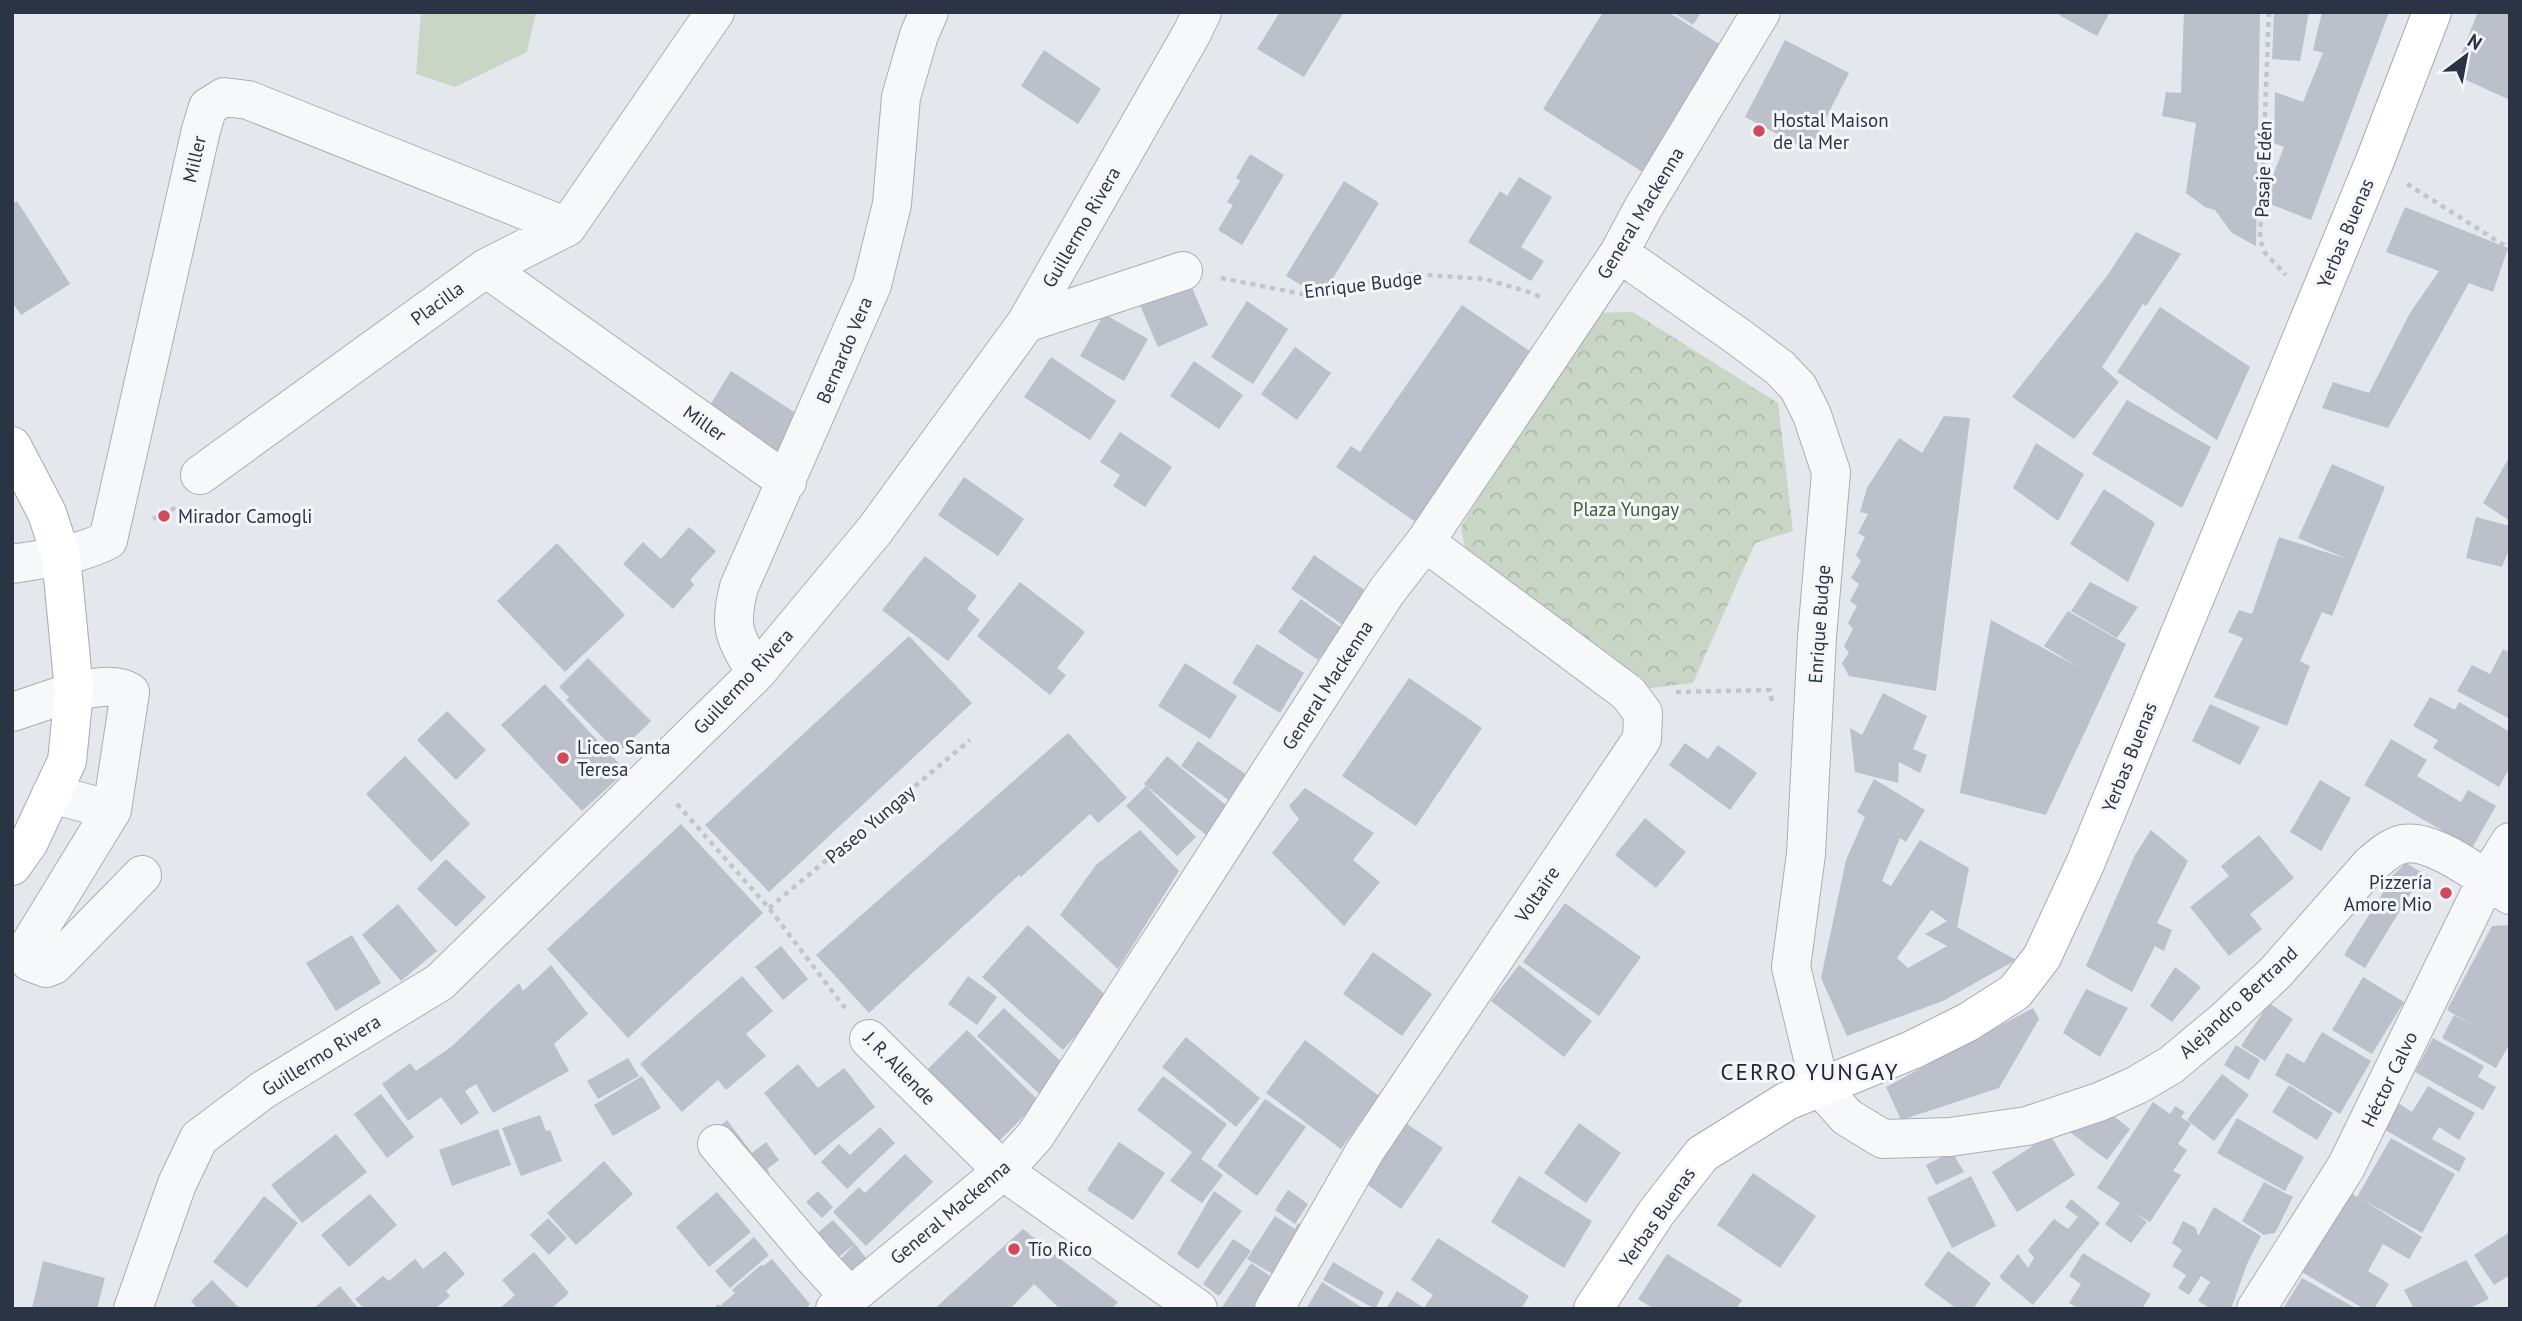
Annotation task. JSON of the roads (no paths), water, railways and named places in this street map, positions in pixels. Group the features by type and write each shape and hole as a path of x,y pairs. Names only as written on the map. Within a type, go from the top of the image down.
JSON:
{"main road":[{"name":"Yerbas Buenas","path":"1593,1309 1656,1213 1702,1154 1787,1101 1912,1050 1968,1022 2015,992 2042,957 2085,864 2374,163 2432,12"},
{"path":"12,446 47,513 61,556 74,691 67,761 29,842 12,866"}],"street":[{"name":"Placilla","path":"200,475 486,268 568,227 715,12"},
{"name":"Bernardo Vera","path":"756,673 736,639 732,613 739,587 872,285 892,204 901,96 919,35 929,12"},
{"name":"Guillermo Rivera","path":"133,1309 177,1184 200,1138 263,1090 440,982 756,673 875,530 1026,323 1202,12"},
{"name":"General Mackenna","path":"842,1302 1003,1171 1035,1136 1387,591 1425,542 1619,253 1643,208 1761,12"},
{"name":"Miller","path":"61,556 94,547 108,540 208,107 223,97 248,100 568,227"},
{"name":"Enrique Budge","path":"1619,253 1780,368 1798,387 1812,415 1831,472 1817,637 1806,854 1791,967 1820,1087"},
{"name":"Miller","path":"486,268 787,482"},
{"path":"1026,323 1182,271"},
{"name":"Voltaire","path":"1274,1309 1365,1151 1642,739 1643,713 1628,693 1425,542"},
{"path":"12,564 61,556"},
{"path":"12,712 74,691 120,688 130,692 112,810 30,944 27,953 30,962 46,968 54,965 142,875"},
{"path":"51,794 112,810"},
{"name":"Héctor Calvo","path":"2256,1309 2346,1167 2498,888 2510,842"},
{"name":"Alejandro Bertrand","path":"1820,1087 1847,1117 1882,1139 1950,1137 2027,1126 2099,1102 2137,1085 2171,1065 2225,1020 2276,972 2371,864 2388,850 2416,843 2435,849 2498,888"},
{"name":"J. R. Allende","path":"869,1039 1003,1171 1198,1309"},
{"path":"717,1144 814,1258 842,1302"}],"place":[{"name":"Hostal Maison de la Mer","path":"1759,131"},
{"name":"Mirador Camogli","path":"164,516"},
{"name":"Liceo Santa Teresa","path":"563,758"},
{"name":"Pizzería Amore Mio","path":"2446,893"},
{"name":"Tío Rico","path":"1014,1249"}],"district":[{"name":"CERRO YUNGAY","path":"1810,1071"}],"park label":[{"name":"Plaza Yungay","path":"1626,509"}]}
